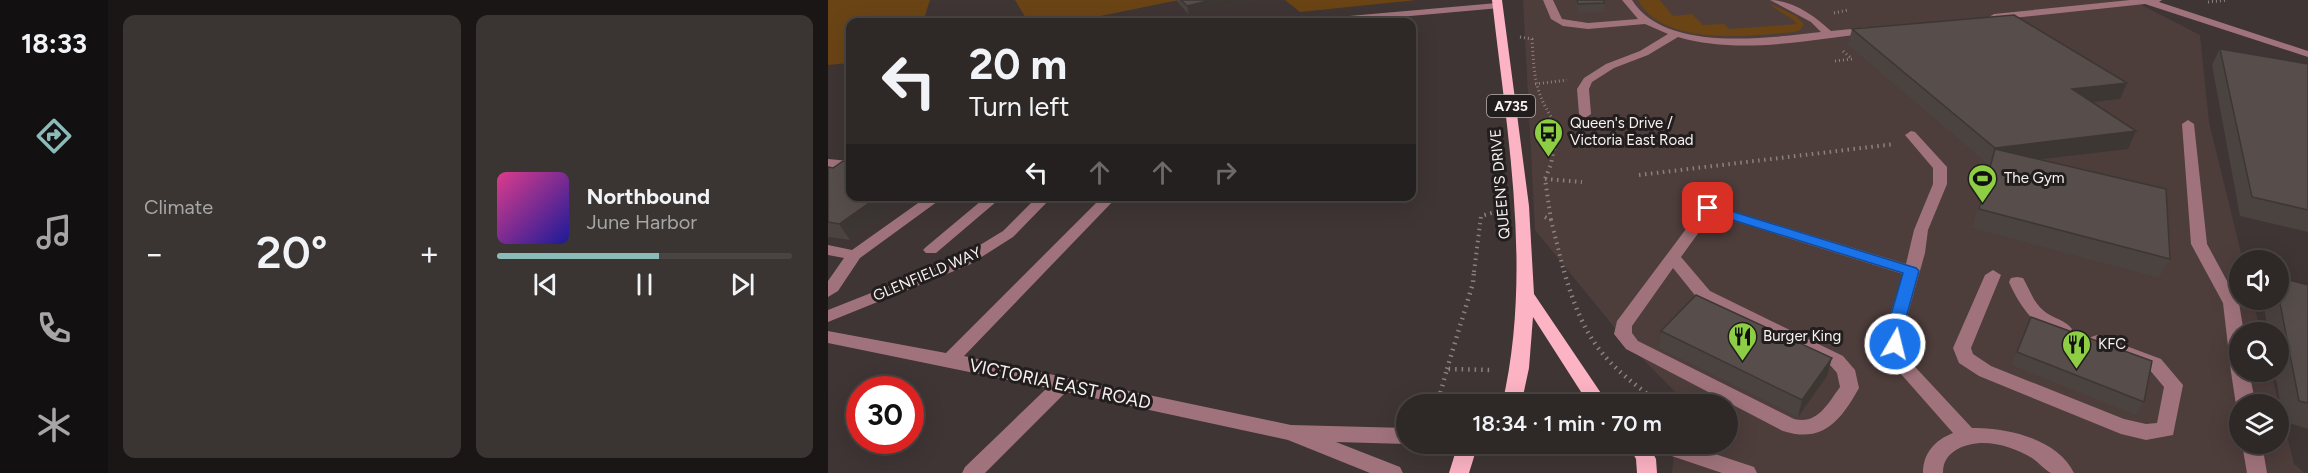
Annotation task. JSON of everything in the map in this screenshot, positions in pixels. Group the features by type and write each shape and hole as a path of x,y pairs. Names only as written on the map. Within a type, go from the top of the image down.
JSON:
{"main road":[{"name":"QUEEN'S DRIVE","path":"1497,3 1522,206 1526,294 1521,368 1515,394"},
{"path":"1526,294 1592,394"},
{"path":"1460,473 1464,454"},
{"path":"1643,454 1647,473"}],"street":[{"path":"1548,0 1553,15 1561,23 1579,26 1645,21 1678,33 1722,42 1886,28"},
{"path":"1627,0 1645,21"},
{"path":"1775,0 1814,20 1828,34"},
{"path":"1980,18 2157,0"},
{"path":"2145,1 2308,54"},
{"path":"1353,18 1497,3"},
{"path":"1585,114 1583,89 1588,80 1610,66 1644,53 1678,33"},
{"path":"2188,124 2199,244 2231,303 2234,322"},
{"path":"1914,139 1940,167 1940,184 1921,230 1894,332 1895,357 1968,436"},
{"path":"828,163 846,165"},
{"path":"828,292 835,285 844,266 855,255 931,201"},
{"path":"931,250 990,201"},
{"name":"GLENFIELD WAY","path":"828,316 963,262 1008,234 1041,201"},
{"path":"950,360 1106,201"},
{"path":"1673,258 1704,295 1837,361 1846,370 1850,388 1824,422 1814,428 1803,429 1790,426 1632,345 1623,334 1623,326 1708,208 1911,271"},
{"path":"828,250 855,255"},
{"path":"1993,275 1962,348 1965,358 1985,371 2121,426 2146,432 2166,430 2174,385 2155,364 2140,356 2046,323 2028,306 2017,282"},
{"name":"VICTORIA EAST ROAD","path":"828,337 950,360 1291,434 1393,473"},
{"path":"972,473 1061,385"},
{"name":"VICTORIA EAST ROAD","path":"1291,434 1396,436"},
{"path":"1933,473 1938,453 1950,442 1968,436 1990,436 2014,441 2038,452 2064,473"},
{"path":"1691,454 1747,473"},
{"path":"2254,454 2257,473"}],"path":[{"path":"1828,15 1848,10"},
{"path":"1502,34 1532,39 1535,84 1544,106 1558,127 1551,164 1545,179 1551,220 1566,281 1588,336 1620,374 1648,394"},
{"path":"1835,61 1852,60 1839,48"},
{"path":"1639,175 1914,139"},
{"path":"1545,179 1582,182"},
{"path":"1447,369 1473,283 1481,216 1522,206 1551,220"}],"shaded area":[{"path":"828,0 930,0 924,18 846,18 846,63 828,65"},
{"path":"1015,0 1179,0 1091,18 1026,18"},
{"path":"1285,0 1417,0 1300,12"},
{"path":"1523,0 2132,0 2200,35 2209,122 2240,250 2229,250 2229,310 2255,310 2258,322 2229,322 2229,382 2274,382 2276,394 2229,394 2229,454 2289,454 2289,444 2294,464 2305,473 1672,473 1674,454 1738,454 1738,394 1677,394 1627,343 1535,230"},
{"path":"1638,0 1660,0 1673,16 1692,14 1703,25 1724,24 1729,29 1797,24 1769,3 1796,16 1804,24 1800,30 1794,32 1755,35 1709,35 1687,32 1667,25 1650,15"}],"building":[{"path":"1181,0 1211,0 1187,6"},
{"path":"1577,0 1604,0 1604,3 1578,4"},
{"path":"2014,15 2127,83 2072,89 2136,131 1995,148 1852,29"},
{"path":"2220,49 2308,64 2308,210 2252,197"},
{"path":"1995,149 2166,189 2170,259 1979,209"},
{"path":"846,161 846,201 872,201 839,224 828,222 828,167 833,168"},
{"path":"2289,280 2308,285 2308,403 2299,401 2289,350 2289,322 2284,322 2281,310 2289,310"},
{"name":"Burger King","path":"1696,295 1832,358 1802,400 1661,331"},
{"name":"KFC","path":"2031,317 2152,361 2144,402 2017,352"}],"place":[{"name":"Queen's Drive / Victoria East Road","path":"1549,158"},
{"name":"The Gym","path":"1983,204"},
{"name":"Burger King","path":"1742,362"},
{"name":"KFC","path":"2077,370"}],"route":[{"path":"1708,208 1911,271 1894,332 1895,344"}]}
